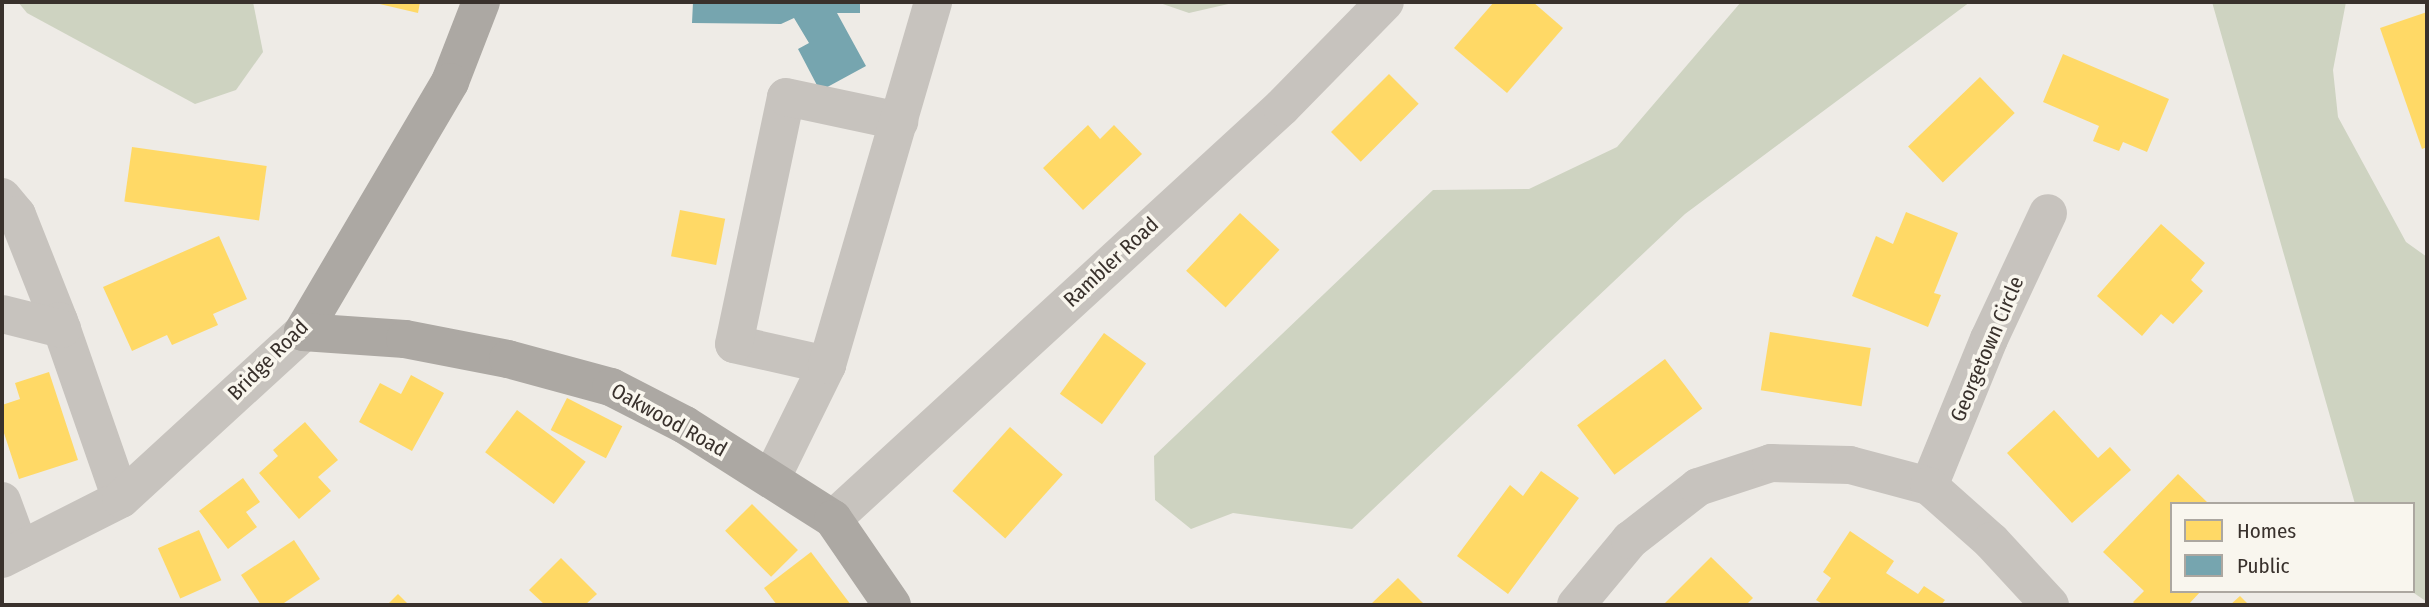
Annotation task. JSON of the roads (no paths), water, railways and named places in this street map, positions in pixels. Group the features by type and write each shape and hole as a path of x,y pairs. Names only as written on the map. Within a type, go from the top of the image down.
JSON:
{"main road":[{"name":"Bridge Road","path":"303,332 450,82 481,2"},
{"name":"Oakwood Road","path":"303,332 405,339 508,359 611,387 685,425 834,519 892,605"}],"street":[{"path":"771,479 827,365 933,2"},
{"name":"Rambler Road","path":"834,519 1282,107 1385,2"},
{"path":"827,365 734,344 786,97 899,121"},
{"path":"2,197 17,215 62,329 121,499"},
{"name":"Georgetown Circle","path":"1928,486 1989,339 2048,213"},
{"path":"2,314 62,329"},
{"name":"Bridge Road","path":"11,555 121,499 303,332"},
{"path":"1577,605 1630,540 1698,487 1770,463 1850,465 1928,486 1991,541 2050,605"},
{"path":"2,501 11,555"}]}
